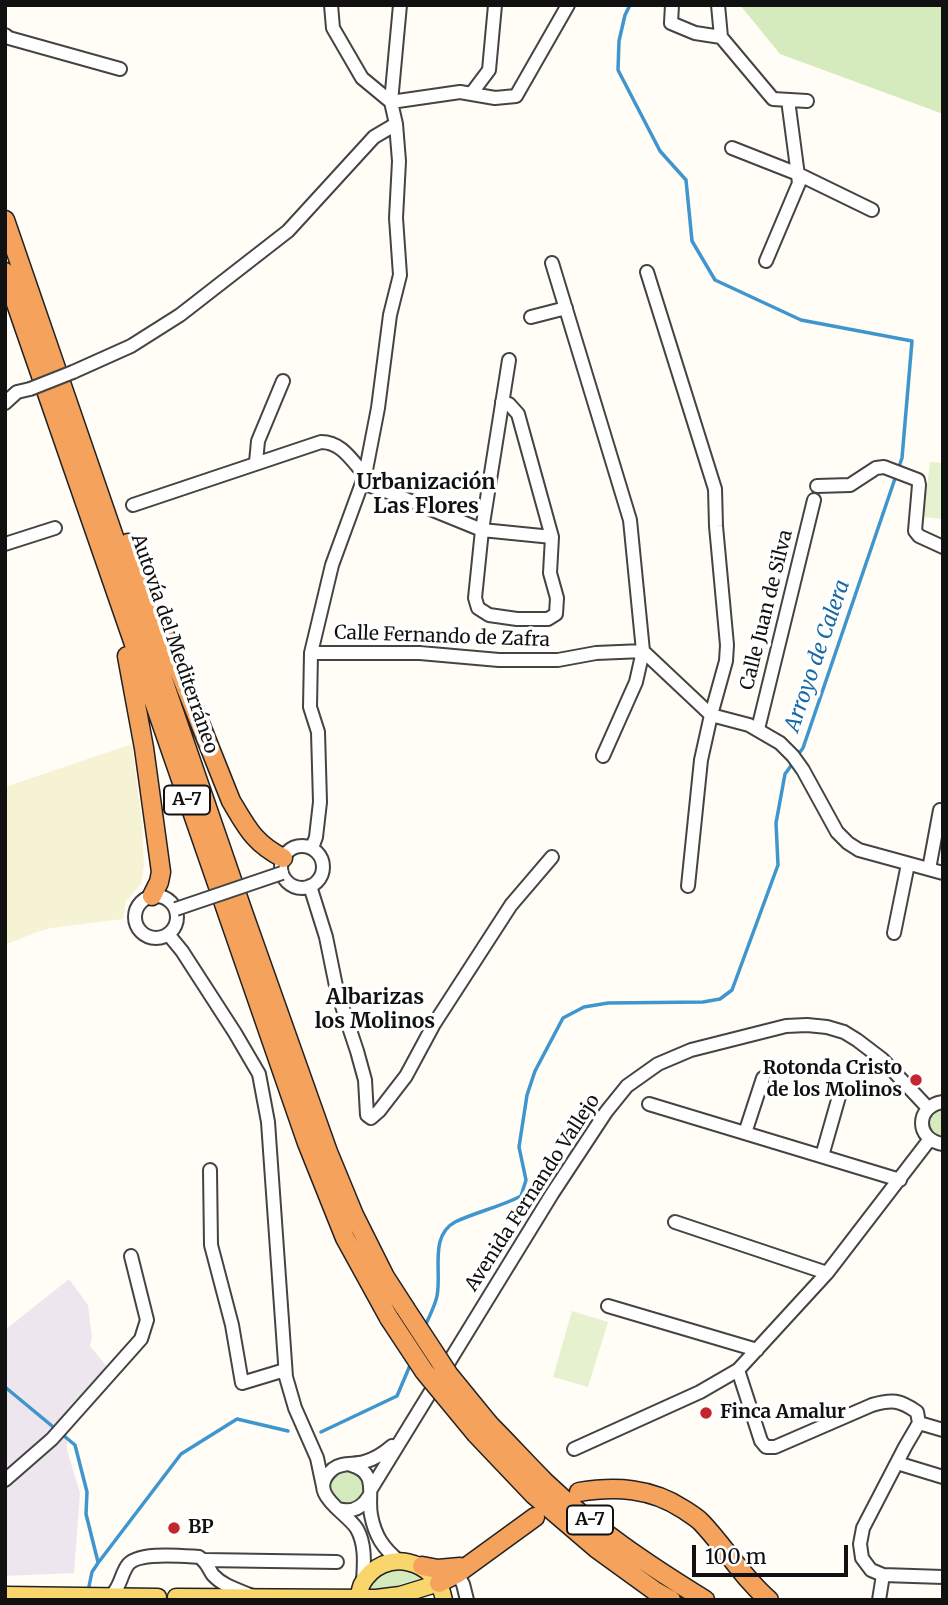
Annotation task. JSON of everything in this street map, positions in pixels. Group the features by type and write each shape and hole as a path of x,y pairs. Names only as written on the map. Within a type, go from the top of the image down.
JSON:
{"highway":[{"name":"Autovía del Mediterráneo","path":"5,220 328,1152 384,1278 483,1429 534,1495 597,1549 671,1600"},
{"name":"Autovía del Mediterráneo","path":"5,272 307,1143 345,1238 389,1318 424,1371 483,1429 608,1536 705,1600"},
{"path":"91,468 122,527 231,801 246,827 282,865"},
{"path":"93,528 96,555 128,658 140,724 161,872 152,896"},
{"path":"579,1492 619,1489 647,1492 673,1503 699,1520 756,1589 769,1600"},
{"path":"441,1591 461,1568 535,1517"},
{"path":"422,1566 438,1569 461,1568"}],"main road":[{"path":"176,1597 334,1599 360,1594 400,1595 441,1591 431,1573 422,1566 399,1561 375,1569 360,1594"},
{"path":"5,1595 158,1597"}],"street":[{"path":"331,5 333,28 362,78 391,102 460,92 495,98 516,96 568,5"},
{"path":"312,848 317,837 320,802 318,733 310,706 311,653 332,565 364,479 378,408 390,315 400,275 396,218 400,161 391,102 400,5"},
{"path":"471,94 489,70 495,5"},
{"path":"672,5 671,23 695,33 721,37"},
{"path":"718,5 721,37 773,99 807,102"},
{"path":"5,35 120,69"},
{"path":"766,261 799,183 788,100"},
{"path":"5,403 18,392 73,372 131,346 180,315 288,232 374,137 396,124"},
{"path":"732,148 798,174 872,210"},
{"path":"552,263 630,520 643,651 636,682 603,755"},
{"path":"647,272 715,489 727,645 726,661 701,760 688,886"},
{"path":"531,317 566,308"},
{"path":"502,402 509,404 518,414 547,513 552,537 550,573 557,598 556,614 548,619 489,615 478,608 475,598 482,530 502,402 509,360"},
{"path":"256,462 258,441 283,381"},
{"path":"133,505 256,462 321,442 329,442 341,447 364,479 482,530 552,537"},
{"path":"817,486 850,485 876,468 884,467 913,477 918,480 919,485 915,531 919,536 943,547"},
{"name":"Calle Juan de Silva","path":"758,729 814,500"},
{"path":"5,544 55,528"},
{"path":"643,651 711,715 758,729 789,751 803,770 832,823 848,843 859,850 943,873"},
{"name":"Calle Fernando de Zafra","path":"311,653 420,653 499,660 558,660 596,653 643,651"},
{"path":"929,869 940,810"},
{"path":"176,909 282,865 292,848 312,848 321,858 323,871 316,883 303,888 290,884 282,865"},
{"path":"310,886 326,937 337,991 365,1080 366,1115 371,1118 405,1076 434,1024 511,905 552,857"},
{"path":"894,933 908,864"},
{"path":"152,896 164,897 176,909 176,923 168,934 148,937 135,922 136,908 140,902 152,896"},
{"path":"168,934 229,1023 259,1074 268,1122 286,1377 295,1408 312,1443 327,1499 357,1529 363,1549 364,1566 360,1594"},
{"name":"Avenida Fernando Vallejo","path":"370,1493 402,1436 606,1112 627,1086 658,1064 691,1050 786,1026 827,1027 850,1036 883,1059 928,1108"},
{"path":"745,1133 763,1078"},
{"path":"821,1156 839,1093"},
{"path":"574,1449 700,1392 738,1370 827,1273 900,1180 937,1142 925,1134 922,1121 928,1108 943,1102"},
{"path":"649,1104 900,1180"},
{"path":"210,1170 211,1245 232,1325 242,1383 285,1370"},
{"path":"675,1222 827,1273"},
{"path":"5,1480 62,1429 141,1339 147,1320 131,1256"},
{"path":"608,1306 757,1350"},
{"path":"738,1370 761,1441 766,1447 775,1447 885,1401 903,1403 917,1412 919,1423 863,1528 860,1544 862,1558 871,1570 883,1574 943,1577"},
{"path":"919,1423 943,1430"},
{"name":"Avenida Fernando Vallejo","path":"348,1465 377,1457 402,1436"},
{"path":"312,1443 325,1456 366,1474 370,1481 371,1515 376,1533 384,1549 399,1561"},
{"path":"897,1463 943,1477"},
{"path":"324,1491 327,1476 338,1466 348,1465"},
{"path":"338,1509 353,1510 365,1503 370,1493"},
{"path":"111,1596 118,1589 128,1563 134,1559 152,1556 190,1556 205,1560 337,1562"},
{"path":"205,1560 214,1576 227,1586 257,1598"},
{"path":"461,1568 467,1600"},
{"path":"879,1600 883,1574"}],"shaded area":[{"path":"132,744 142,823 144,865 141,884 126,901 123,919 51,928 5,945 5,787"},
{"path":"69,1279 88,1305 92,1337 90,1346 109,1369 67,1413 67,1450 80,1493 74,1573 5,1576 5,1330"}],"green space":[{"path":"740,5 943,5 943,114 780,54"},
{"path":"930,462 943,463 943,519 923,517"},
{"path":"943,1109 943,1138 933,1134 929,1118 934,1112"},
{"path":"572,1311 608,1322 588,1387 553,1377"},
{"path":"348,1471 360,1476 365,1488 360,1500 348,1505 336,1500 331,1488 336,1476"},
{"path":"397,1568 422,1575 422,1578 389,1588 368,1590 375,1578"}],"waterway":[{"name":"Arroyo de Calera","path":"630,5 619,41 618,70 660,151 686,180 692,241 715,280 801,320 912,341 902,458 803,748 797,756"},
{"name":"Arroyo de Calera","path":"425,1326 437,1296 439,1245 447,1228 463,1218 521,1196 526,1180 519,1147 527,1095 535,1071 563,1018 584,1007 608,1003 703,1002 720,999 732,990 778,865 776,823 785,774 793,763"},
{"name":"Arroyo de Calera","path":"321,1432 397,1396 411,1363"},
{"path":"5,1387 75,1445 87,1492 86,1514 98,1562"},
{"name":"Arroyo de Calera","path":"88,1591 92,1572 98,1563 181,1454 237,1419 288,1431"}],"place":[{"name":"Rotonda Cristo de los Molinos","path":"916,1080"},
{"name":"Finca Amalur","path":"706,1413"},
{"name":"BP","path":"174,1528"}],"district":[{"name":"Urbanización Las Flores","path":"426,495"},
{"name":"Albarizas los Molinos","path":"375,1010"}]}
